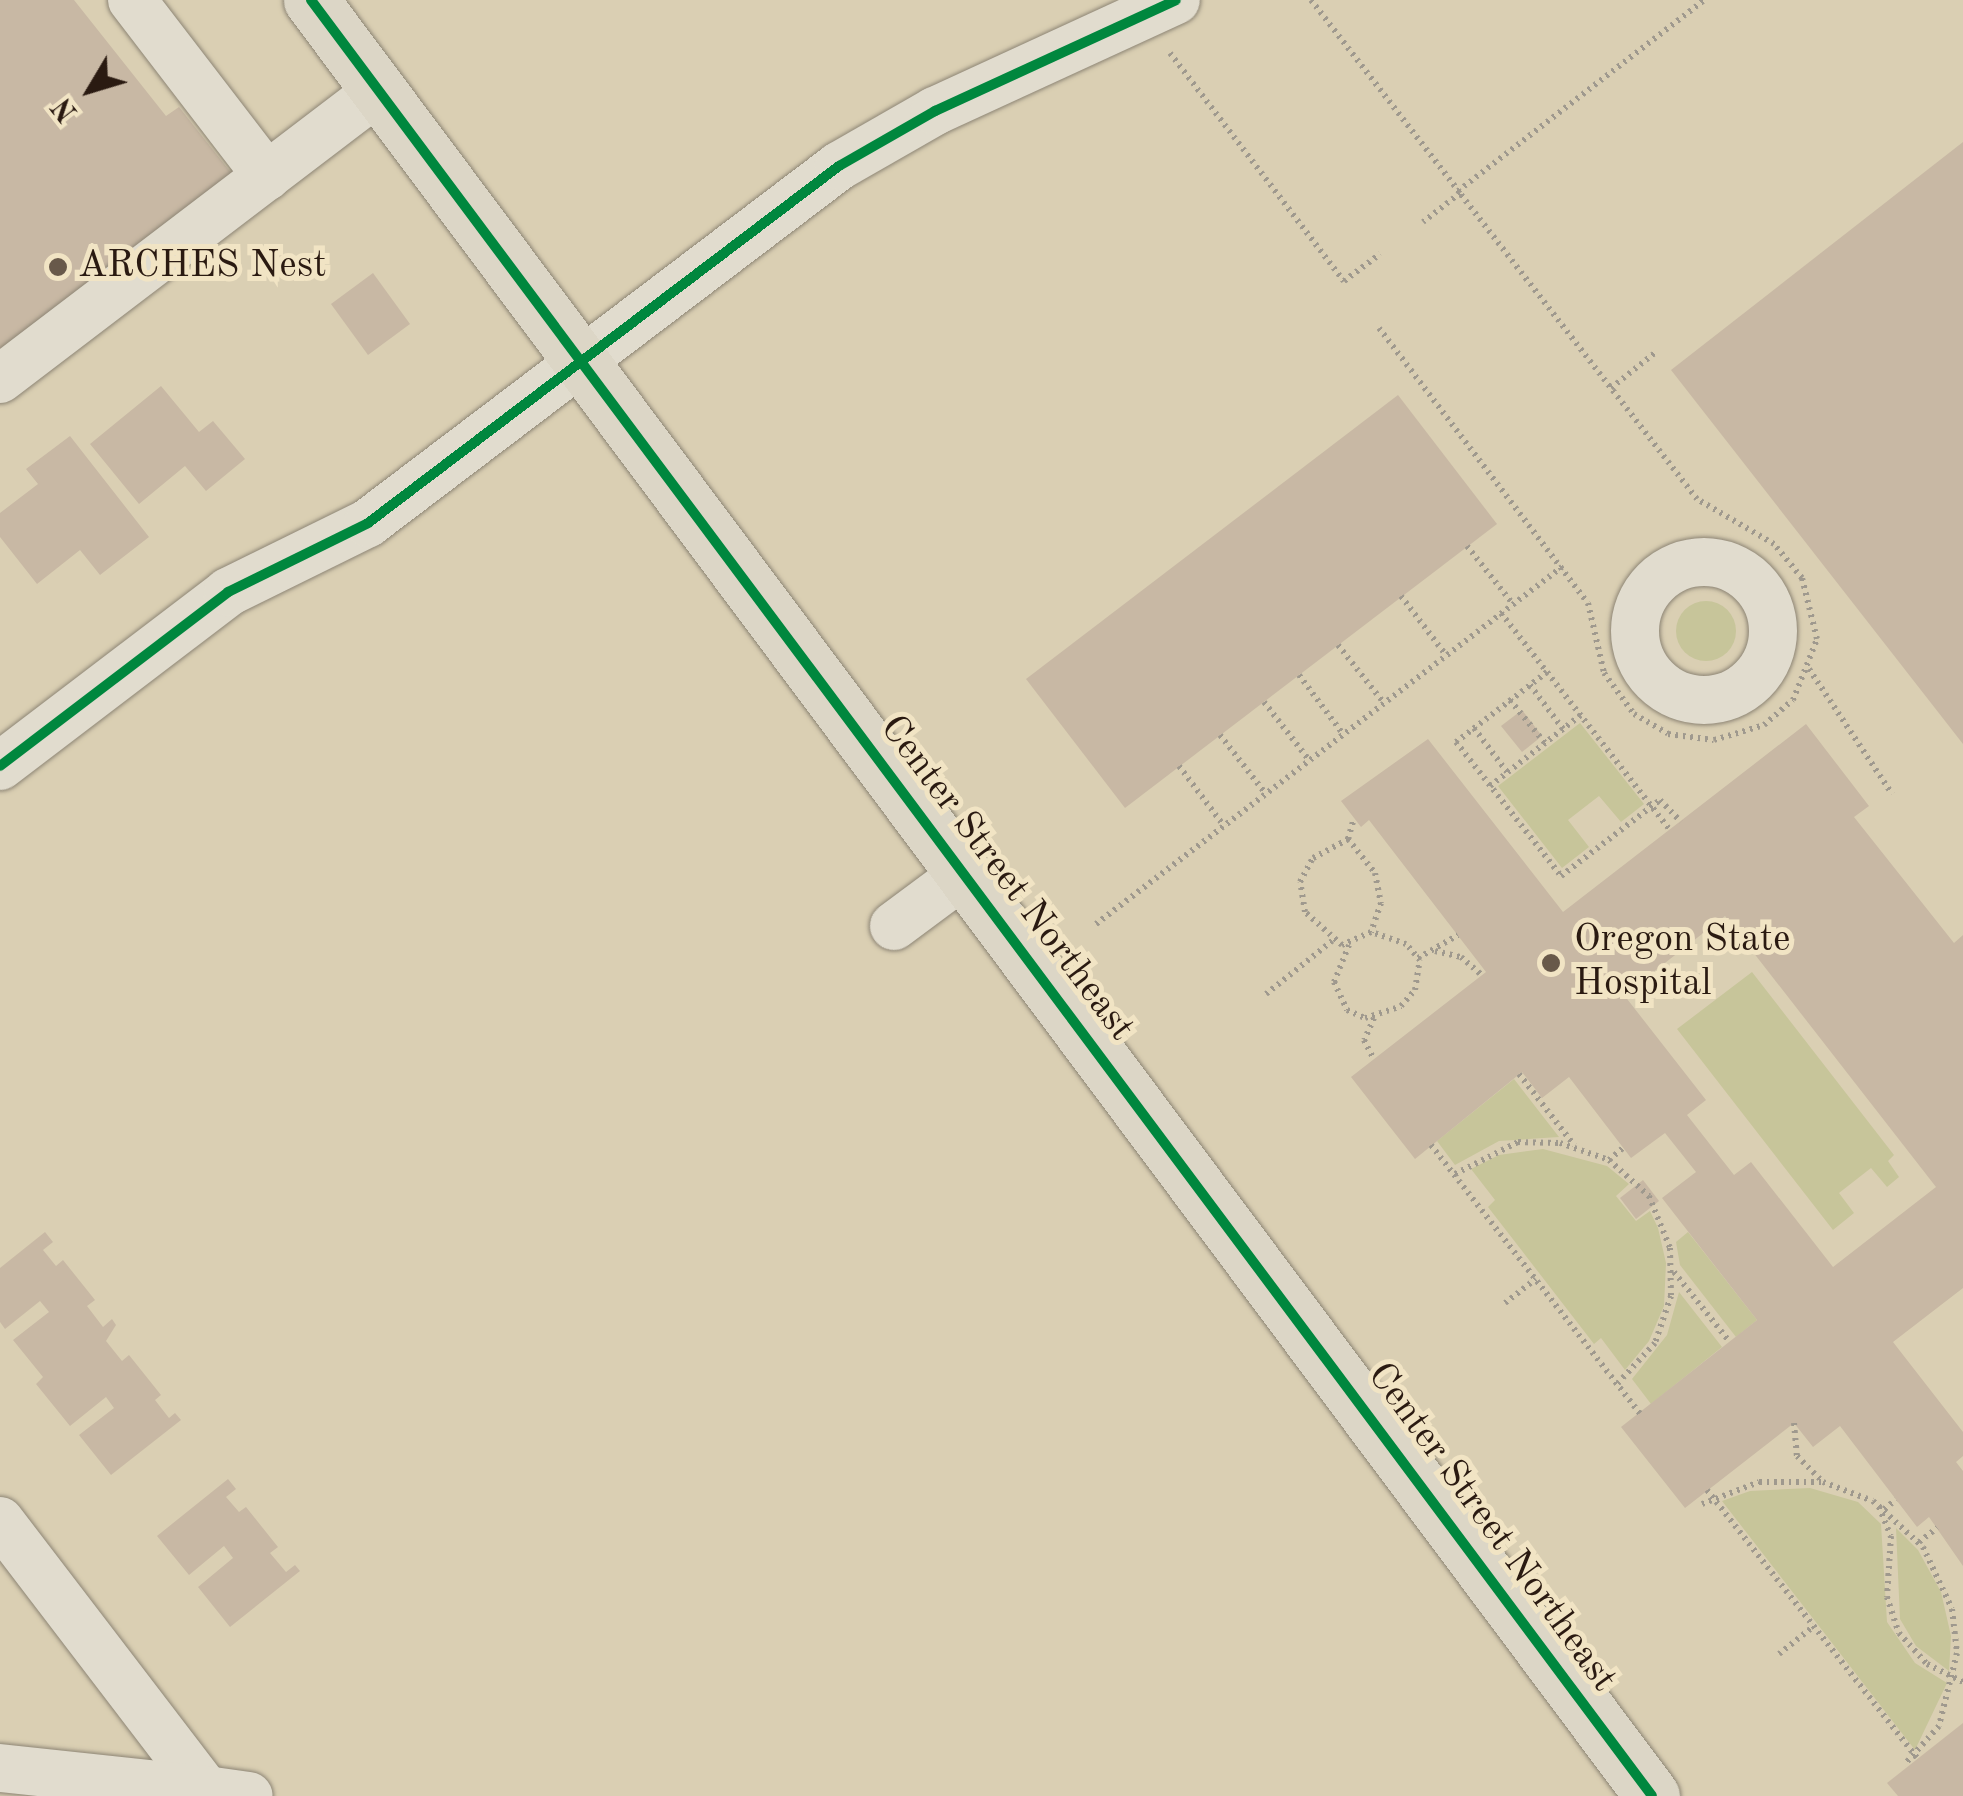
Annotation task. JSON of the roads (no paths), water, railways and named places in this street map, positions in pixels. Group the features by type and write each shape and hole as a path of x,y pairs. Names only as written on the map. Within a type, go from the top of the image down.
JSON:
{"main road":[{"name":"Center Street Northeast","path":"311,0 1652,1796"}],"street":[{"path":"132,0 266,176"},
{"path":"0,766 228,592 368,523 838,166 935,112 1150,15"},
{"path":"0,378 378,91"},
{"path":"894,926 964,874"},
{"path":"0,1521 228,1793"},
{"path":"0,1768 228,1793"}],"place":[{"name":"ARCHES Nest","path":"58,267"},
{"name":"Oregon State Hospital","path":"1551,963"}]}
